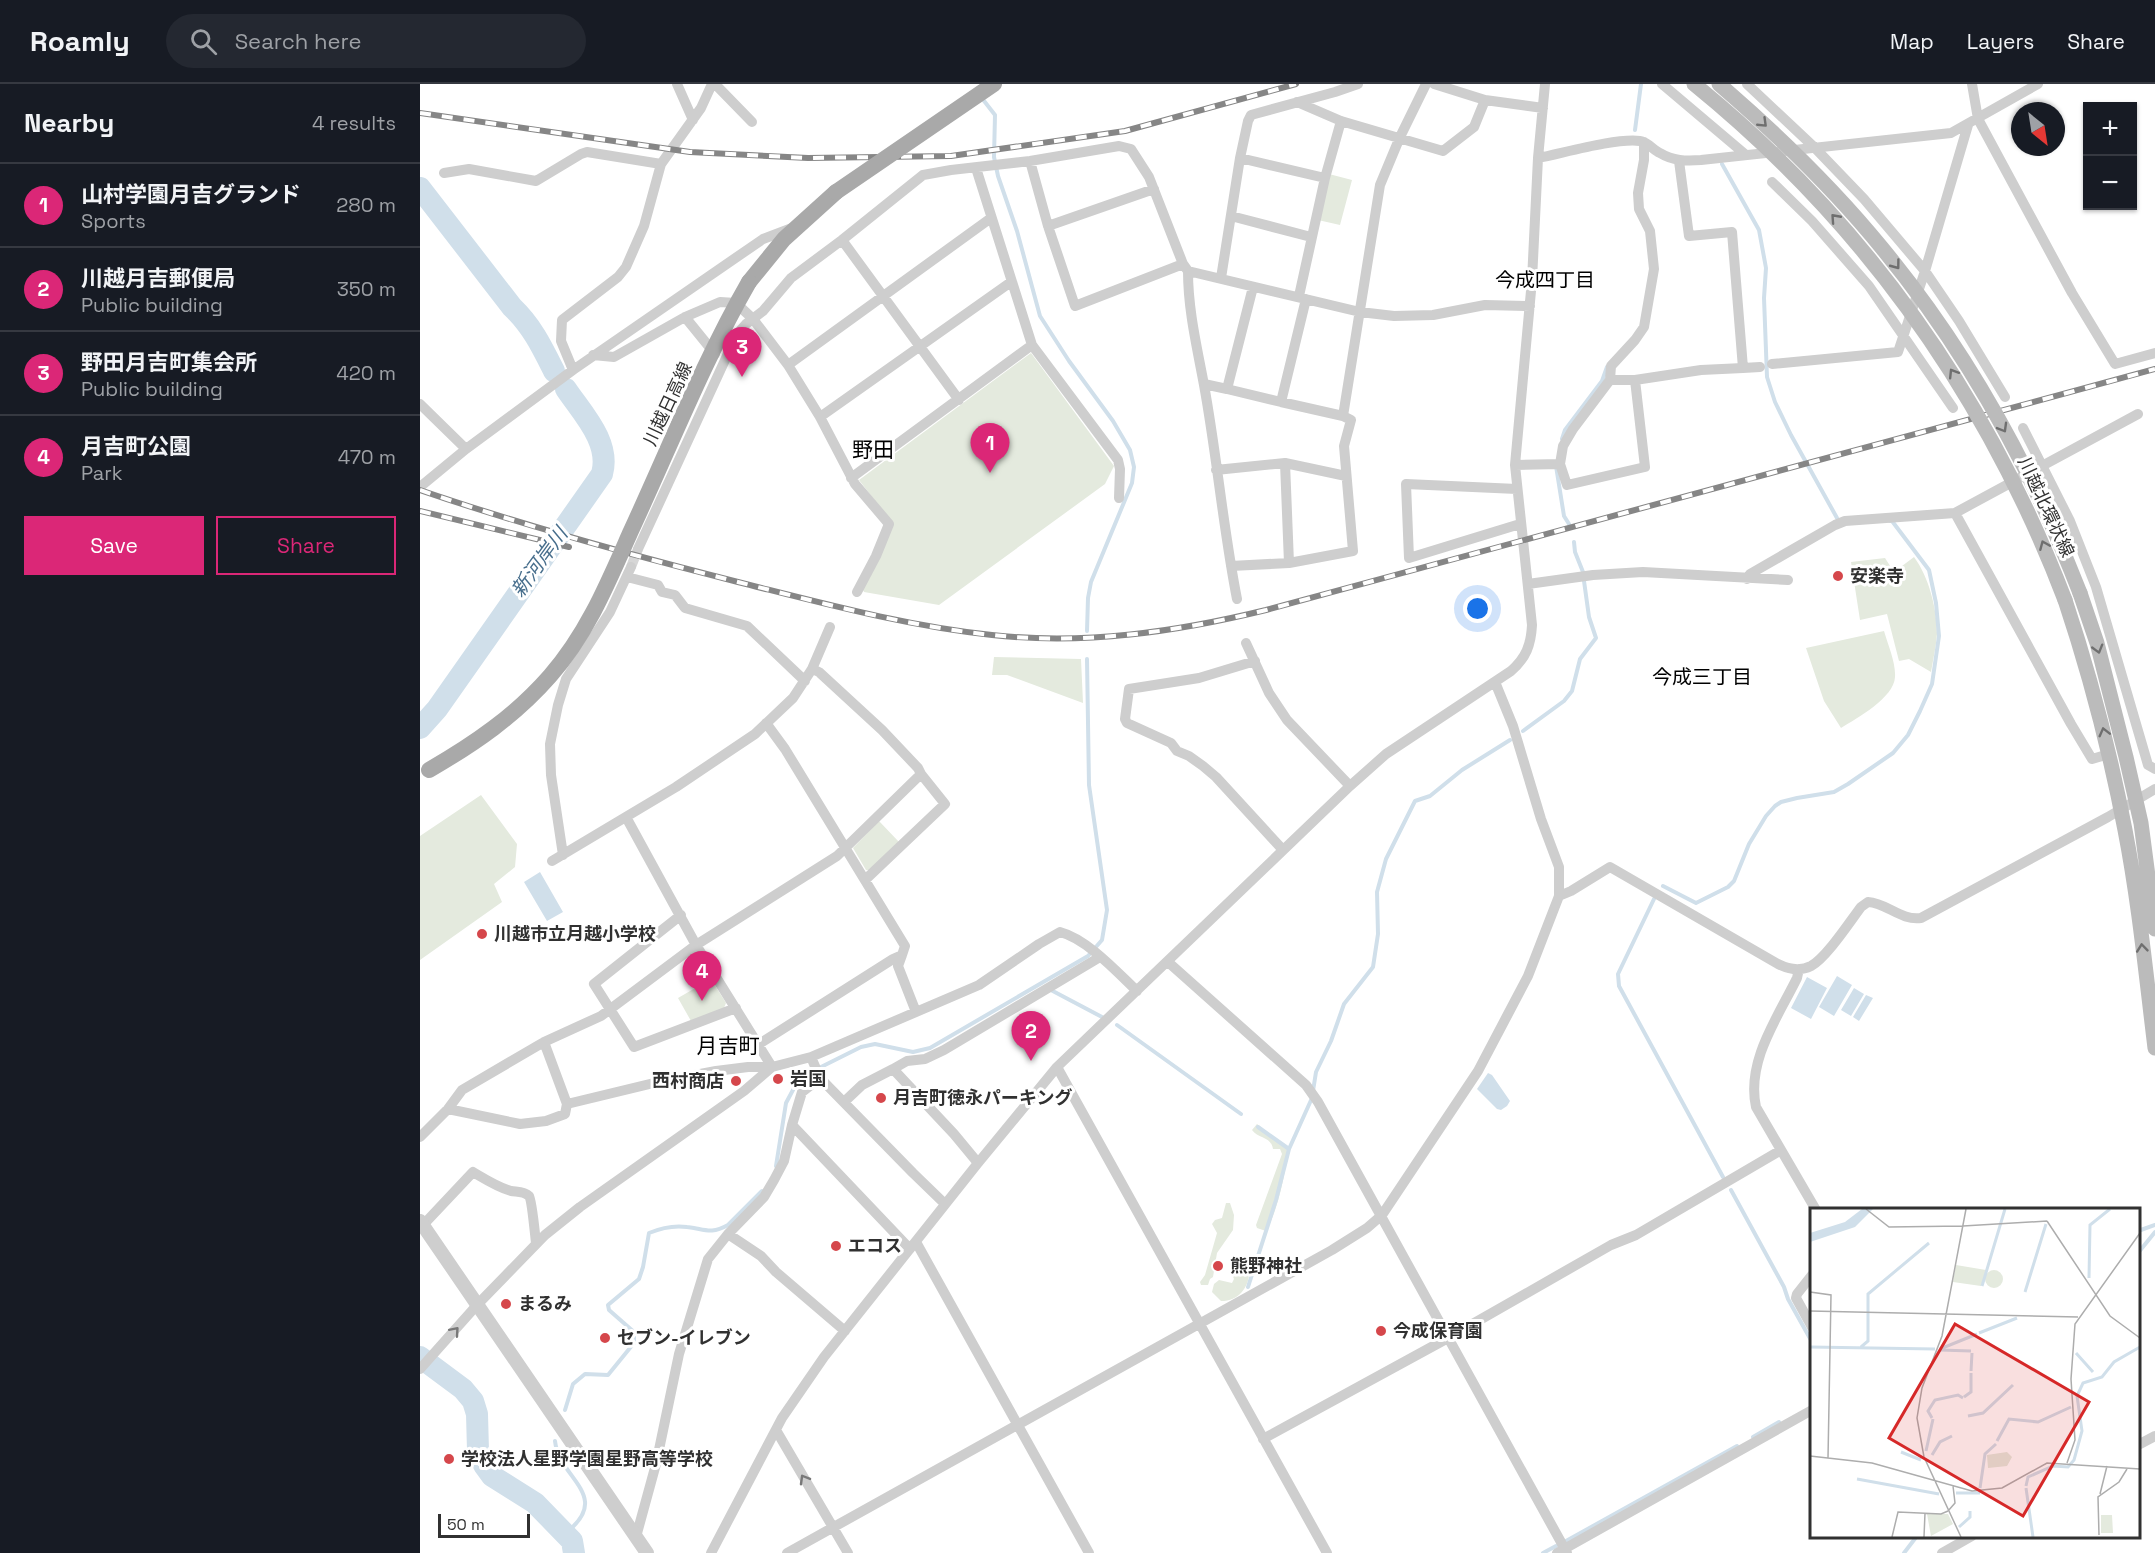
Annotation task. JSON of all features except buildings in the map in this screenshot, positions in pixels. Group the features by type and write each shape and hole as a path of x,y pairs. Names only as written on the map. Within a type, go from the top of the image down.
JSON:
{"main road":[{"name":"川越日高線","path":"424,772 468,748 509,717 545,681 573,648 604,590 725,327 750,282 795,227 836,192 994,84"},
{"name":"川越北環状線","path":"1694,84 1773,155 1827,210 1869,258 1941,353 2017,486 2065,600 2096,697 2121,809 2138,907 2155,1048"},
{"name":"川越北環状線","path":"1719,84 1773,133 1839,200 1882,248 1910,284 1976,381 2007,434 2050,521 2080,593 2110,690 2140,823 2155,929"}],"street":[{"path":"677,84 693,120"},
{"path":"573,370 564,353 561,341 562,320 618,277 626,267 644,226 661,164 693,120 713,84 752,122"},
{"path":"1221,278 1240,158 1251,115 1358,84"},
{"path":"1343,416 1380,185 1426,84"},
{"path":"1434,84 1450,86 1485,100 1543,108"},
{"path":"711,1553 782,1418 824,1357 1057,1067 1386,754 1520,663 1528,648 1532,625 1515,465 1530,306 1538,158 1545,84"},
{"path":"1662,84 1746,155"},
{"path":"1747,84 1815,148 1864,199 1926,272 2005,397"},
{"path":"1772,364 1898,352 1926,272 1973,122 1972,84"},
{"path":"1538,158 1596,146 1635,141 1644,142 1660,153 1679,161 1951,133 2038,84"},
{"path":"1297,102 1341,121 1443,151 1474,127 1485,100"},
{"path":"1281,402 1302,298 1311,237 1341,121"},
{"path":"1973,122 2115,364 2155,353"},
{"path":"1635,380 1645,467 1567,485 1560,464 1563,446 1610,380 1611,366 1644,327 1654,269 1650,231 1640,209 1638,193 1644,160 1644,142"},
{"path":"638,549 737,334 763,311 790,278 923,176 1119,146 1131,149 1149,177 1185,268 1237,599"},
{"path":"444,173 469,170 536,181 587,152 661,164"},
{"path":"1240,158 1325,178"},
{"path":"1030,161 1048,226 1075,306 1185,268 1253,287 1360,312 1394,316 1433,315 1485,305 1530,306"},
{"path":"1679,161 1689,236 1732,231 1743,368"},
{"path":"976,168 1032,345 1118,460 1119,498"},
{"path":"1772,182 1812,221 1869,286 1953,408"},
{"path":"1048,226 1154,189"},
{"path":"1231,216 1311,237"},
{"path":"788,365 991,218"},
{"path":"420,487 466,449 593,355 763,239 795,227"},
{"path":"842,240 959,400"},
{"path":"820,417 1011,282"},
{"path":"1227,389 1253,287"},
{"path":"593,355 614,357 685,317 720,302 736,303 753,319 788,365 820,417 852,478 889,524 876,556 857,592"},
{"path":"685,317 723,363"},
{"path":"852,478 1032,345"},
{"path":"1610,380 1635,380 1701,370 1760,367"},
{"path":"1204,384 1343,416 1351,420 1344,446 1353,551 1289,563 1231,566"},
{"path":"420,404 466,449"},
{"path":"1747,579 1750,574 1845,521 1955,513 2138,414"},
{"path":"2023,428 2070,521 2096,587 2148,765 2155,769"},
{"path":"1216,470 1285,463 1346,476"},
{"path":"1285,463 1289,563"},
{"path":"1515,465 1560,464"},
{"path":"1517,489 1406,484 1408,558 1520,524"},
{"path":"1955,513 2092,759 2109,754"},
{"path":"562,855 551,775 550,744 558,705 566,679 610,612 629,572 658,585 662,592 675,595 685,608 747,626 805,681"},
{"path":"1528,584 1593,574 1642,572 1788,580"},
{"path":"552,861 626,817 754,734 793,698 812,669 830,627"},
{"path":"1246,643 1269,693 1287,720 1350,786"},
{"path":"1255,661 1199,678 1129,689 1125,719 1127,723 1171,743 1177,751 1203,766 1216,777 1283,850"},
{"path":"812,669 819,672 882,730 918,768 945,804 866,879"},
{"path":"787,1553 1332,1250 1367,1228 1382,1215 1478,1071 1528,976 1559,896 1559,867 1541,819 1513,726 1495,682"},
{"path":"766,723 785,749 905,946 898,966 916,1011"},
{"path":"420,1137 448,1109 462,1090 544,1042 601,1016 696,945 837,856 921,774"},
{"path":"1559,896 1610,867 1778,964 1789,969 1799,969 1810,967 1819,960 1868,902 1876,902 1910,919 1921,918 2155,789"},
{"path":"626,817 696,945 772,1067"},
{"path":"681,915 594,984 634,1047 736,1008"},
{"path":"567,1104 658,1082 748,1066 772,1067 811,1057 979,985 1060,932 1068,934 1088,947 1137,991"},
{"path":"759,1044 892,959 902,955"},
{"path":"844,1102 862,1085 907,1061 925,1059 944,1050 1100,957"},
{"path":"1168,962 1306,1085 1318,1102 1382,1215 1563,1551 1810,1411"},
{"path":"1799,969 1797,978 1761,1051 1755,1074 1756,1107 1815,1208"},
{"path":"448,1109 520,1124 546,1121 565,1114 567,1104 544,1042"},
{"path":"811,1057 820,1078 945,1204"},
{"path":"420,1370 536,1243 580,1207 744,1091 772,1067"},
{"path":"1057,1067 1327,1553"},
{"path":"893,1069 978,1163"},
{"path":"636,1537 656,1464 680,1354 708,1259 728,1234 764,1197 784,1161 802,1092 820,1078"},
{"path":"792,1125 913,1246 1089,1553"},
{"path":"1263,1439 1448,1338 1611,1245 1636,1235 1781,1150"},
{"path":"536,1243 532,1202 529,1196 500,1187 472,1172 421,1223 647,1553"},
{"path":"728,1234 762,1256 776,1272 845,1331"},
{"path":"1810,1278 1796,1298 1810,1323"},
{"path":"776,1430 848,1553"},
{"path":"2140,1444 2155,1436"},
{"path":"1942,1553 1968,1538"}],"shaded area":[{"path":"1329,174 1352,180 1340,225 1318,220"},
{"path":"1031,353 1114,466 1105,484 939,605 864,592 862,588 893,524 859,480"},
{"path":"1914,557 1928,584 1936,614 1937,634 1931,672 1909,659 1899,661 1887,614 1860,620 1851,562 1885,558 1894,572"},
{"path":"1884,631 1894,666 1893,685 1874,707 1841,728 1824,701 1806,648"},
{"path":"994,657 1081,659 1083,703 1007,675 992,675"},
{"path":"481,795 517,844 515,867 494,884 502,902 420,960 420,836"},
{"path":"879,821 899,842 870,870 866,870 853,848"},
{"path":"540,872 563,912 547,921 524,882"},
{"path":"1837,976 1852,985 1834,1016 1819,1007"},
{"path":"1807,977 1827,988 1811,1019 1791,1008"},
{"path":"711,979 726,1003 724,1008 691,1021 678,998"},
{"path":"1854,988 1864,994 1851,1016 1841,1010"},
{"path":"1866,995 1873,998 1859,1021 1853,1017"},
{"path":"1488,1073 1492,1075 1510,1101 1501,1110 1497,1109 1477,1089"},
{"path":"1257,1124 1287,1149 1281,1191 1266,1231 1257,1228 1256,1225 1282,1154 1280,1149 1273,1149 1270,1142 1252,1130"},
{"path":"1226,1203 1230,1203 1234,1215 1233,1230 1217,1253 1213,1277 1208,1285 1201,1285 1200,1282 1205,1275 1217,1233 1212,1224 1215,1220 1222,1218"},
{"path":"1239,1264 1249,1267 1246,1286 1234,1298 1221,1301 1212,1292 1214,1284 1219,1280 1232,1283 1233,1271"}],"waterway":[{"path":"1635,130 1641,84"},
{"path":"981,97 995,115 994,157 998,176 1017,231 1040,316 1069,361 1113,421 1130,450 1134,467 1132,483 1091,582 1087,631"},
{"path":"1722,164 1759,230 1766,268 1764,298 1767,377 1775,402 1837,518"},
{"name":"新河岸川","path":"420,188 531,329 554,371"},
{"path":"1562,439 1565,430 1602,381 1607,367"},
{"name":"新河岸川","path":"420,728 437,709 602,474 604,462 599,439 566,389"},
{"path":"1556,466 1564,516 1569,524"},
{"path":"1663,886 1696,903 1728,887 1734,881 1749,844 1775,806 1797,798 1834,792 1893,753 1908,735 1932,684 1939,636 1936,603 1929,570 1890,521"},
{"path":"1574,542 1575,552 1583,572"},
{"path":"1523,731 1564,701 1572,691 1580,659 1596,638 1589,617 1584,581"},
{"path":"776,1166 786,1103 794,1088 811,1072 861,1047 875,1044 913,1052 930,1048 1088,956 1102,940 1107,910 1089,785 1087,659"},
{"path":"1313,1091 1316,1072 1331,1041 1344,1004 1373,967 1378,934 1377,892 1386,859 1415,801 1430,796 1462,770 1510,740"},
{"path":"1654,899 1618,974 1619,986 1723,1177"},
{"path":"1049,989 1102,1017"},
{"path":"1117,1025 1241,1114"},
{"path":"1248,1287 1276,1200 1289,1149 1312,1098"},
{"path":"1258,1127 1289,1149"},
{"path":"1731,1190 1810,1338"},
{"path":"565,1410 573,1384 585,1374 608,1375 634,1343 634,1332 609,1310 608,1305 639,1279 649,1233 672,1227 717,1230 728,1225 762,1191"},
{"path":"2140,1230 2155,1225"},
{"path":"2140,1251 2155,1232"},
{"name":"新河岸川","path":"420,1357 463,1389 473,1401 477,1414 478,1451 492,1476 535,1503 572,1541 574,1553"},
{"path":"1753,1437 1779,1422"},
{"path":"555,1441 565,1466 580,1487 584,1497 585,1508 579,1520 566,1533"},
{"path":"1566,1541 1737,1446"},
{"path":"1904,1553 1915,1538"},
{"path":"1543,1553 1556,1546"}],"tunnel":[{"path":"631,567 638,549"}],"railway":[{"path":"420,113 690,152 808,158 951,156 1125,131 1296,84"},
{"path":"420,490 618,551 864,613 928,626 992,635 1027,638 1096,637 1198,625 1266,610 2155,369"},
{"path":"420,511 569,547"}],"place":[{"name":"野田月吉町集会所","path":"742,377"},
{"name":"山村学園月吉グランド","path":"990,473"},
{"name":"安楽寺","path":"1838,576"},
{"name":"川越市立月越小学校","path":"482,934"},
{"name":"月吉町公園","path":"702,1001"},
{"name":"川越月吉郵便局","path":"1031,1061"},
{"name":"岩国","path":"778,1079"},
{"name":"西村商店","path":"736,1081"},
{"name":"月吉町徳永パーキング","path":"881,1098"},
{"name":"エコス","path":"836,1246"},
{"name":"熊野神社","path":"1218,1266"},
{"name":"まるみ","path":"506,1304"},
{"name":"今成保育園","path":"1381,1331"},
{"name":"セブン-イレブン","path":"605,1338"},
{"name":"学校法人星野学園星野高等学校","path":"449,1459"}],"district":[{"name":"今成四丁目","path":"1545,280"},
{"name":"野田","path":"873,450"},
{"name":"今成三丁目","path":"1702,677"},
{"name":"月吉町","path":"728,1046"}]}
